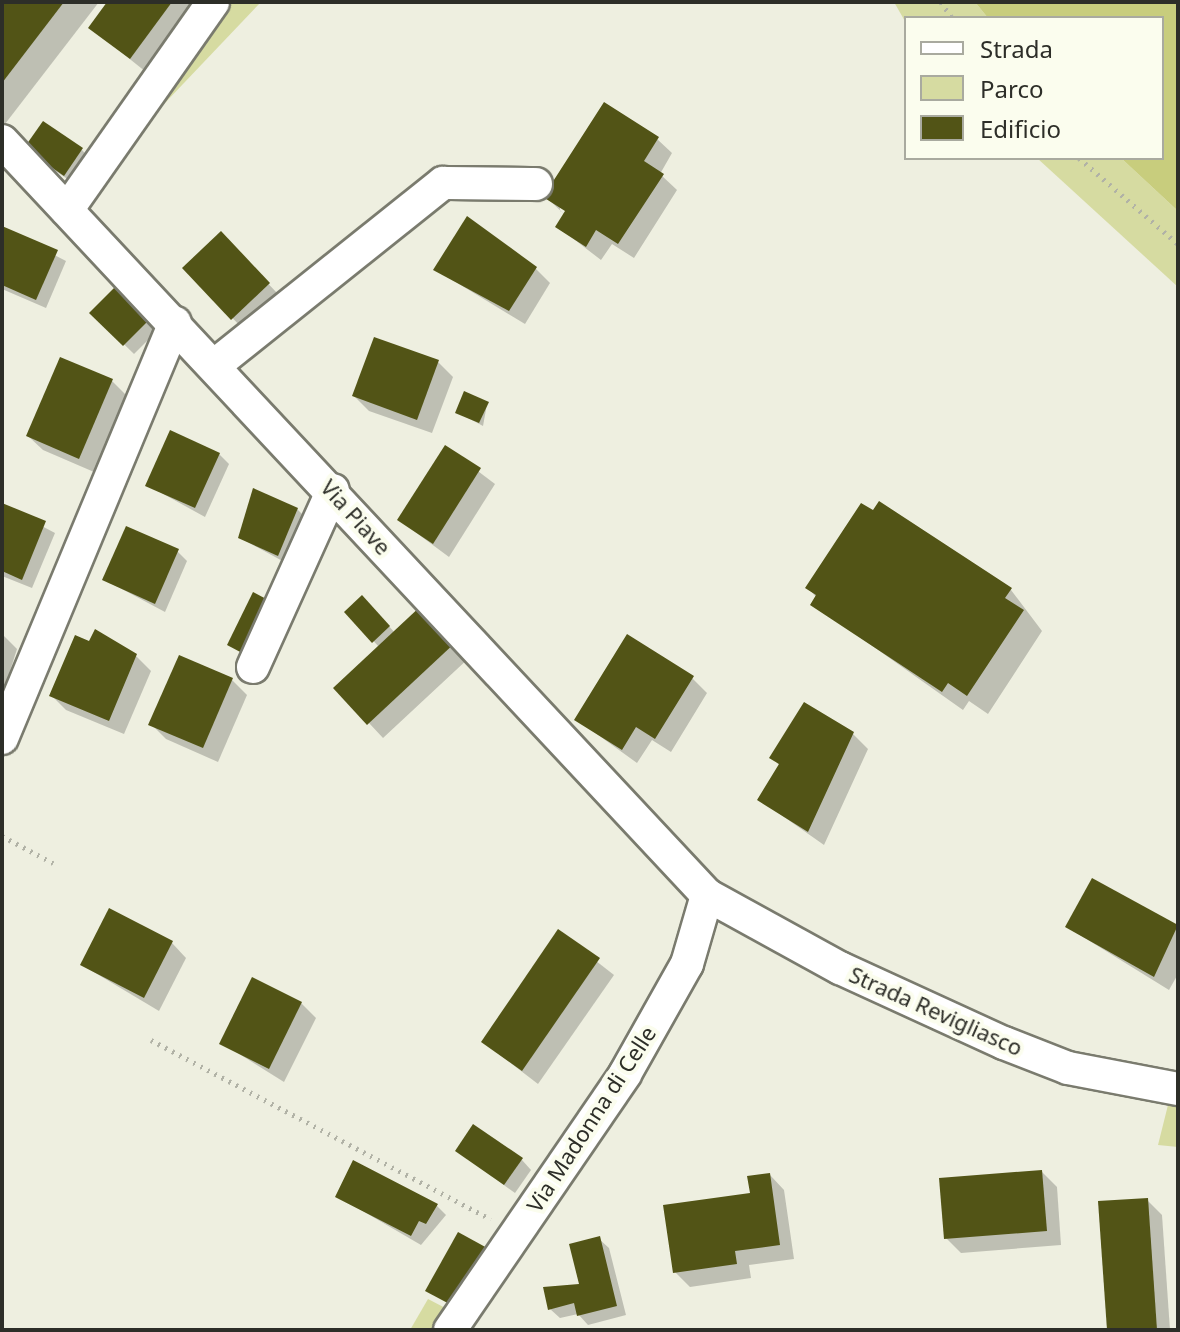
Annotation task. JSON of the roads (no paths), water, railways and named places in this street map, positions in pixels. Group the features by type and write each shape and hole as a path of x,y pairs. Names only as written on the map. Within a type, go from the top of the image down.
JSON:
{"street":[{"path":"67,210 213,2"},
{"name":"Via Piave","path":"2,141 333,490 707,895"},
{"path":"215,365 443,183 536,184"},
{"path":"2,738 175,323"},
{"path":"253,667 333,490"},
{"name":"Strada Revigliasco","path":"707,895 840,968 1004,1043 1068,1068 1178,1089"},
{"name":"Via Madonna di Celle","path":"450,1330 649,1033 687,964 707,895"}]}
